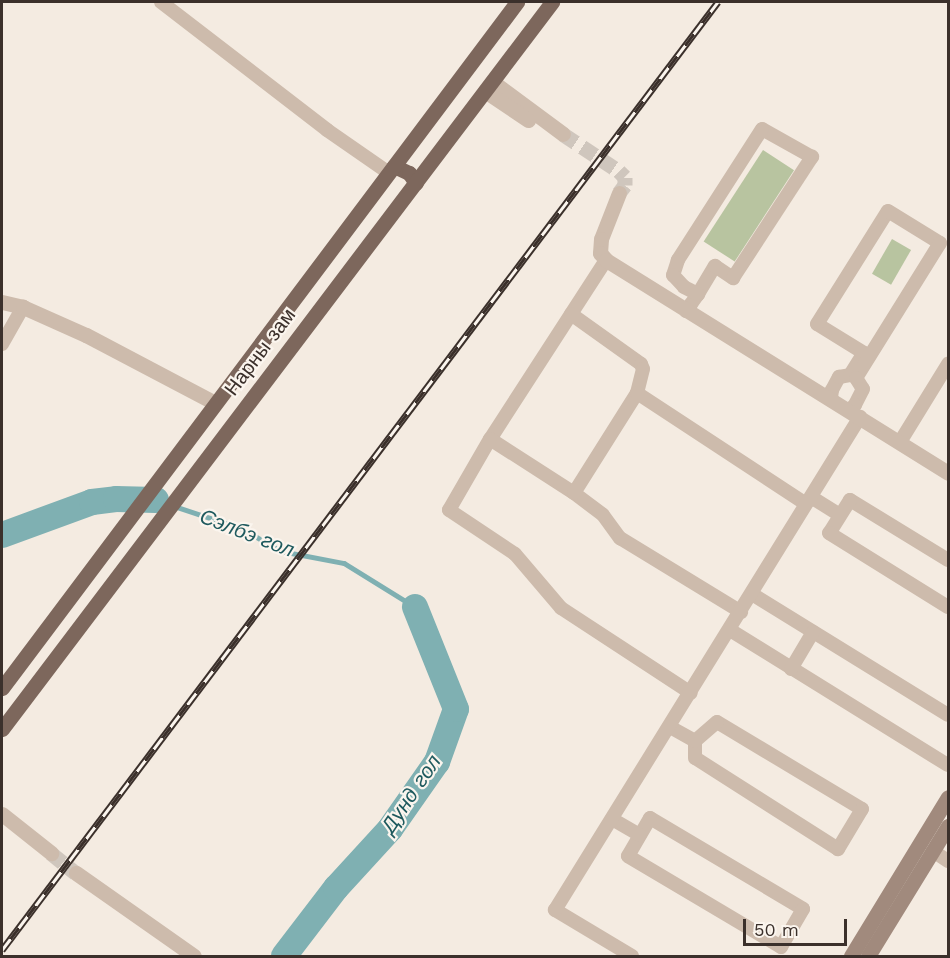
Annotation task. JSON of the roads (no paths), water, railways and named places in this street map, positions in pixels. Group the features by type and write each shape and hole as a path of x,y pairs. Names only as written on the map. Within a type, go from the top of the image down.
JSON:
{"main road":[{"name":"Нарны зам","path":"2,688 213,402 517,2"},
{"name":"Нарны зам","path":"2,729 552,2"},
{"path":"391,170 409,173 416,183"},
{"path":"851,957 948,797"},
{"path":"868,957 948,826"}],"street":[{"path":"161,2 327,130 391,170"},
{"path":"489,87 561,137"},
{"path":"686,311 698,294 715,266 733,279 812,157 762,129 678,260 673,275 684,287 698,294"},
{"path":"620,193 601,239 600,253 606,260 948,472"},
{"path":"632,957 555,910 809,500 855,413 855,405 863,389 856,378 944,245 888,211 817,324 864,353 850,375 839,377 832,390 831,399"},
{"path":"606,260 490,439 449,510 515,554 561,608 691,693"},
{"path":"2,302 23,307 86,335 213,402"},
{"path":"2,344 23,307"},
{"path":"571,314 641,363 643,369 637,393 574,493"},
{"path":"900,442 948,364"},
{"path":"637,393 809,500 840,515"},
{"path":"490,439 574,493 603,515 620,538 741,612"},
{"path":"948,560 850,500 829,533 948,608"},
{"path":"752,594 948,715"},
{"path":"730,630 948,765"},
{"path":"791,669 813,632"},
{"path":"717,722 862,809 838,849 695,758 695,741 717,722"},
{"path":"670,727 695,741"},
{"path":"2,814 51,853"},
{"path":"650,818 803,909 781,947 627,856 640,835 650,818"},
{"path":"612,819 640,835"},
{"path":"933,851 948,861"},
{"path":"76,873 194,957"}],"waterway":[{"name":"Сэлбэ гол","path":"2,535 92,502 116,499 156,500"},
{"name":"Сэлбэ гол","path":"156,500 243,529 281,551 344,563 415,607"},
{"name":"Дунд гол","path":"284,956 336,888 390,829 437,762 456,709 415,607"}],"tunnel":[{"path":"563,134 625,177 625,185 619,193"},
{"path":"51,853 76,873"}],"railway":[{"path":"2,950 718,2"}]}
